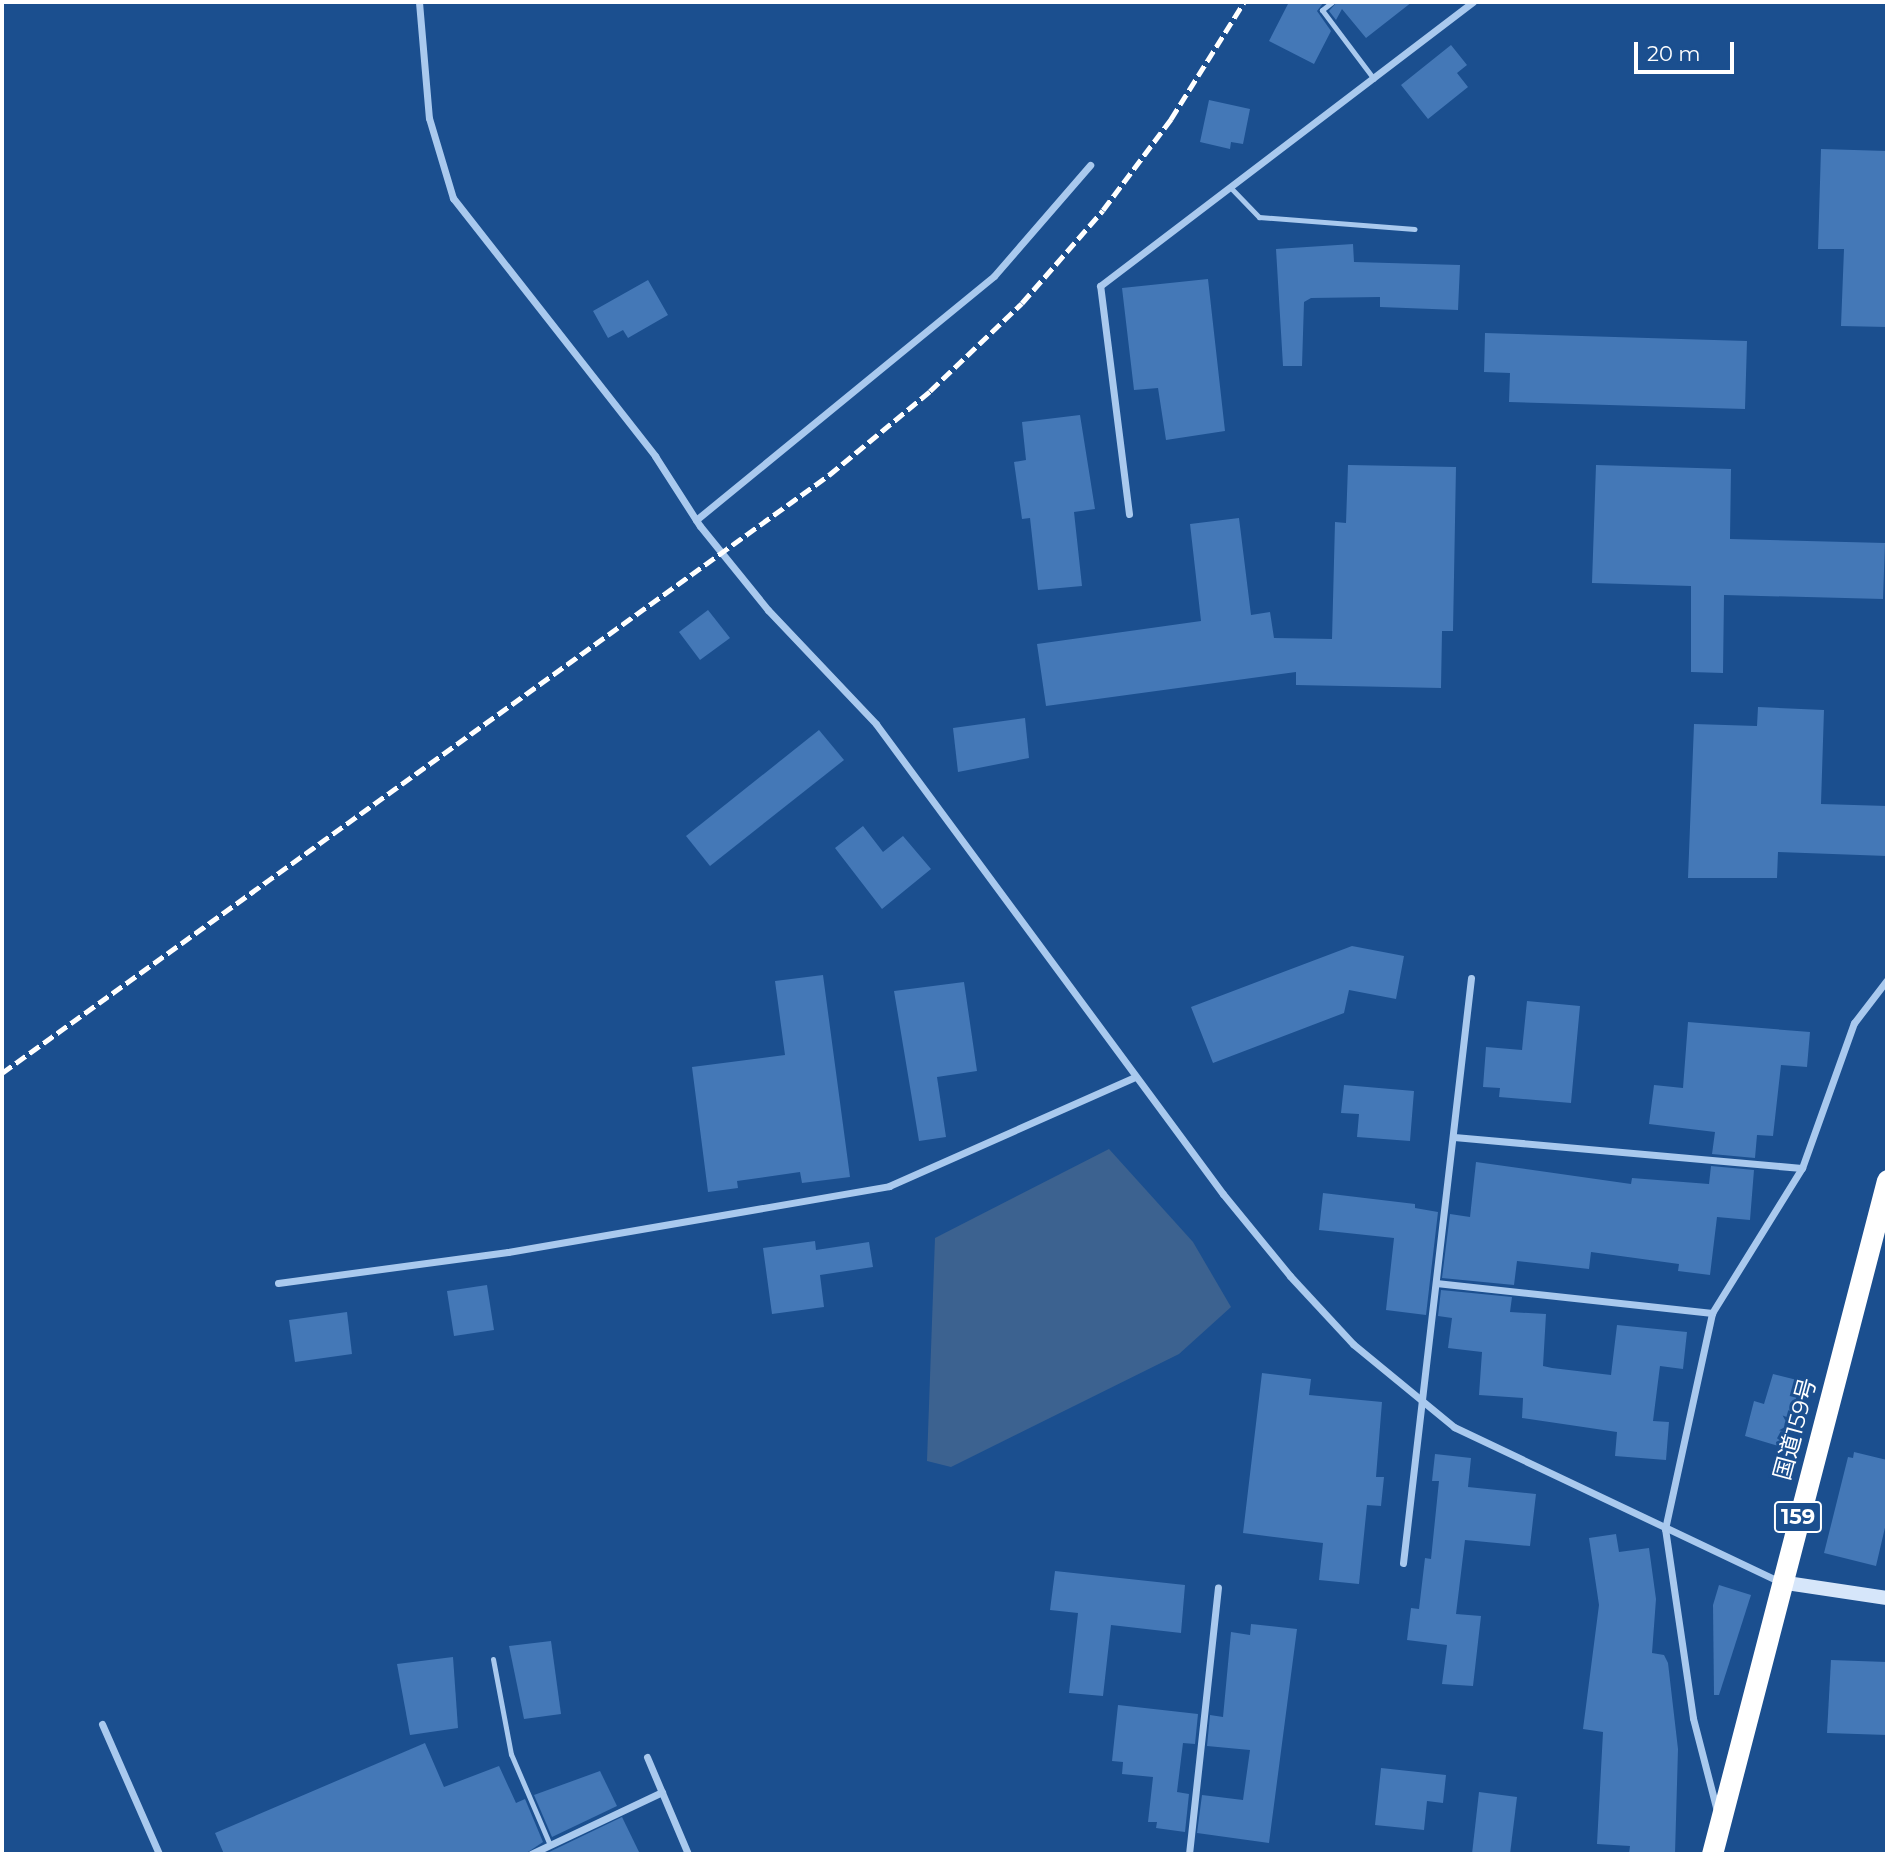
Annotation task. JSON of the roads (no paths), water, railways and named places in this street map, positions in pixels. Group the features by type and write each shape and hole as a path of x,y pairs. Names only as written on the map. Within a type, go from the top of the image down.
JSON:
{"highway":[{"name":"国道159号","path":"1712,1854 1780,1582 1881,1237 1887,1180"}],"main road":[{"path":"1780,1582 1887,1598"}],"street":[{"path":"419,2 429,118 453,198 655,456 696,520 768,610 876,724 1135,1077 1290,1276 1353,1344 1454,1427 1780,1582"},
{"path":"1129,514 1100,286 1473,2"},
{"path":"696,520 994,276 1090,165"},
{"path":"1403,1563 1471,978"},
{"path":"1720,1822 1693,1718 1665,1528 1712,1313 1802,1168 1854,1023 1887,979"},
{"path":"278,1283 508,1252 889,1186 1135,1077"},
{"path":"1454,1137 1802,1168"},
{"path":"1436,1283 1712,1313"},
{"path":"1189,1854 1218,1588"},
{"path":"102,1724 159,1854"},
{"path":"647,1756 688,1854"},
{"path":"531,1854 662,1793"}],"lane":[{"path":"1332,2 1322,10 1374,79"},
{"path":"1230,187 1259,216 1415,229"},
{"path":"493,1659 512,1754 550,1845"}],"water":[{"path":"1109,1149 1193,1242 1231,1307 1179,1354 951,1467 927,1461 935,1238"}],"railway":[{"path":"2,1073 829,475 930,391 1022,303 1103,210 1171,119 1244,2"}]}
